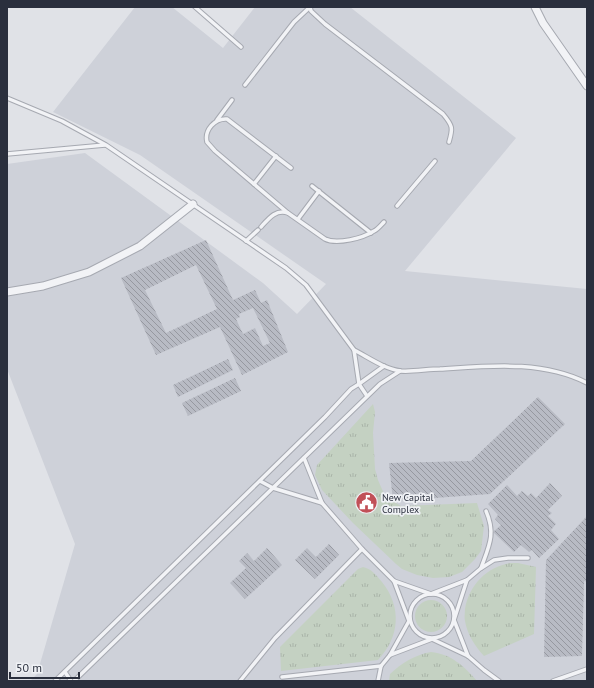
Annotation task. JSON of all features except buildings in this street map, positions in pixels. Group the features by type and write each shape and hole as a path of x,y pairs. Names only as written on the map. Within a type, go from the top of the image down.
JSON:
{"street":[{"path":"535,7 543,23 587,86"},
{"path":"7,292 43,286 89,272 140,246 193,204"}],"lane":[{"path":"195,7 241,47"},
{"path":"245,85 294,22 310,7 311,11 325,24 443,114 450,122 453,130 449,142"},
{"path":"7,98 62,121 106,145 286,268 306,285 354,350 384,366 400,371 500,365 528,367 557,371 587,383"},
{"path":"232,100 206,135 207,142 288,213 330,242 351,239 371,233 384,222"},
{"path":"216,121 227,119 291,168"},
{"path":"7,154 106,145"},
{"path":"254,184 276,156"},
{"path":"397,206 435,160"},
{"path":"312,186 371,233"},
{"path":"298,219 319,191"},
{"path":"246,241 280,211 288,213"},
{"path":"354,350 359,384 367,396"},
{"path":"56,681 325,417 351,389 384,366"},
{"path":"74,681 367,396 380,384 400,371"},
{"path":"304,458 322,503 362,549 394,581 412,628 417,634 424,638 432,639 468,656 499,681"},
{"path":"260,481 273,488 322,503"},
{"path":"480,569 491,540 491,522 486,511"},
{"path":"240,681 276,638 362,549"},
{"path":"378,681 381,666 390,655 409,621 409,613 412,605 417,599 424,595 431,594 467,580 494,560 528,558"},
{"path":"390,655 432,639 440,638 446,634 451,628 467,580"},
{"path":"394,581 431,594 439,595 446,599 454,612 454,620 468,656"},
{"path":"282,677 381,666"},
{"path":"553,681 587,669"},
{"path":"65,672 71,681"}],"shaded area":[{"path":"135,7 172,7 223,48 255,7 350,7 516,138 405,271 587,289 587,681 30,681 37,674 75,544 7,369 7,164 85,153 263,283 297,314 326,284 140,155 53,112"}],"green space":[{"path":"373,404 375,412 373,433 375,469 385,496 401,506 477,503 484,526 481,551 462,572 449,577 433,578 417,575 402,569 353,523 322,490 315,475 317,465"},
{"path":"510,563 518,563 536,567 534,634 484,656 472,640 466,626 465,609 467,600 470,592 480,578 494,568"},
{"path":"363,567 371,571 382,582 393,602 395,612 396,622 391,642 378,660 281,671 280,647 358,569"},
{"path":"428,600 434,600 444,607 447,616 446,622 440,629 434,632 428,632 418,625 415,619 415,613 422,603"},
{"path":"431,652 451,658 467,670 477,681 389,681 390,674 399,666 414,657"}],"place":[{"name":"New Capital Complex","path":"366,503"}]}
